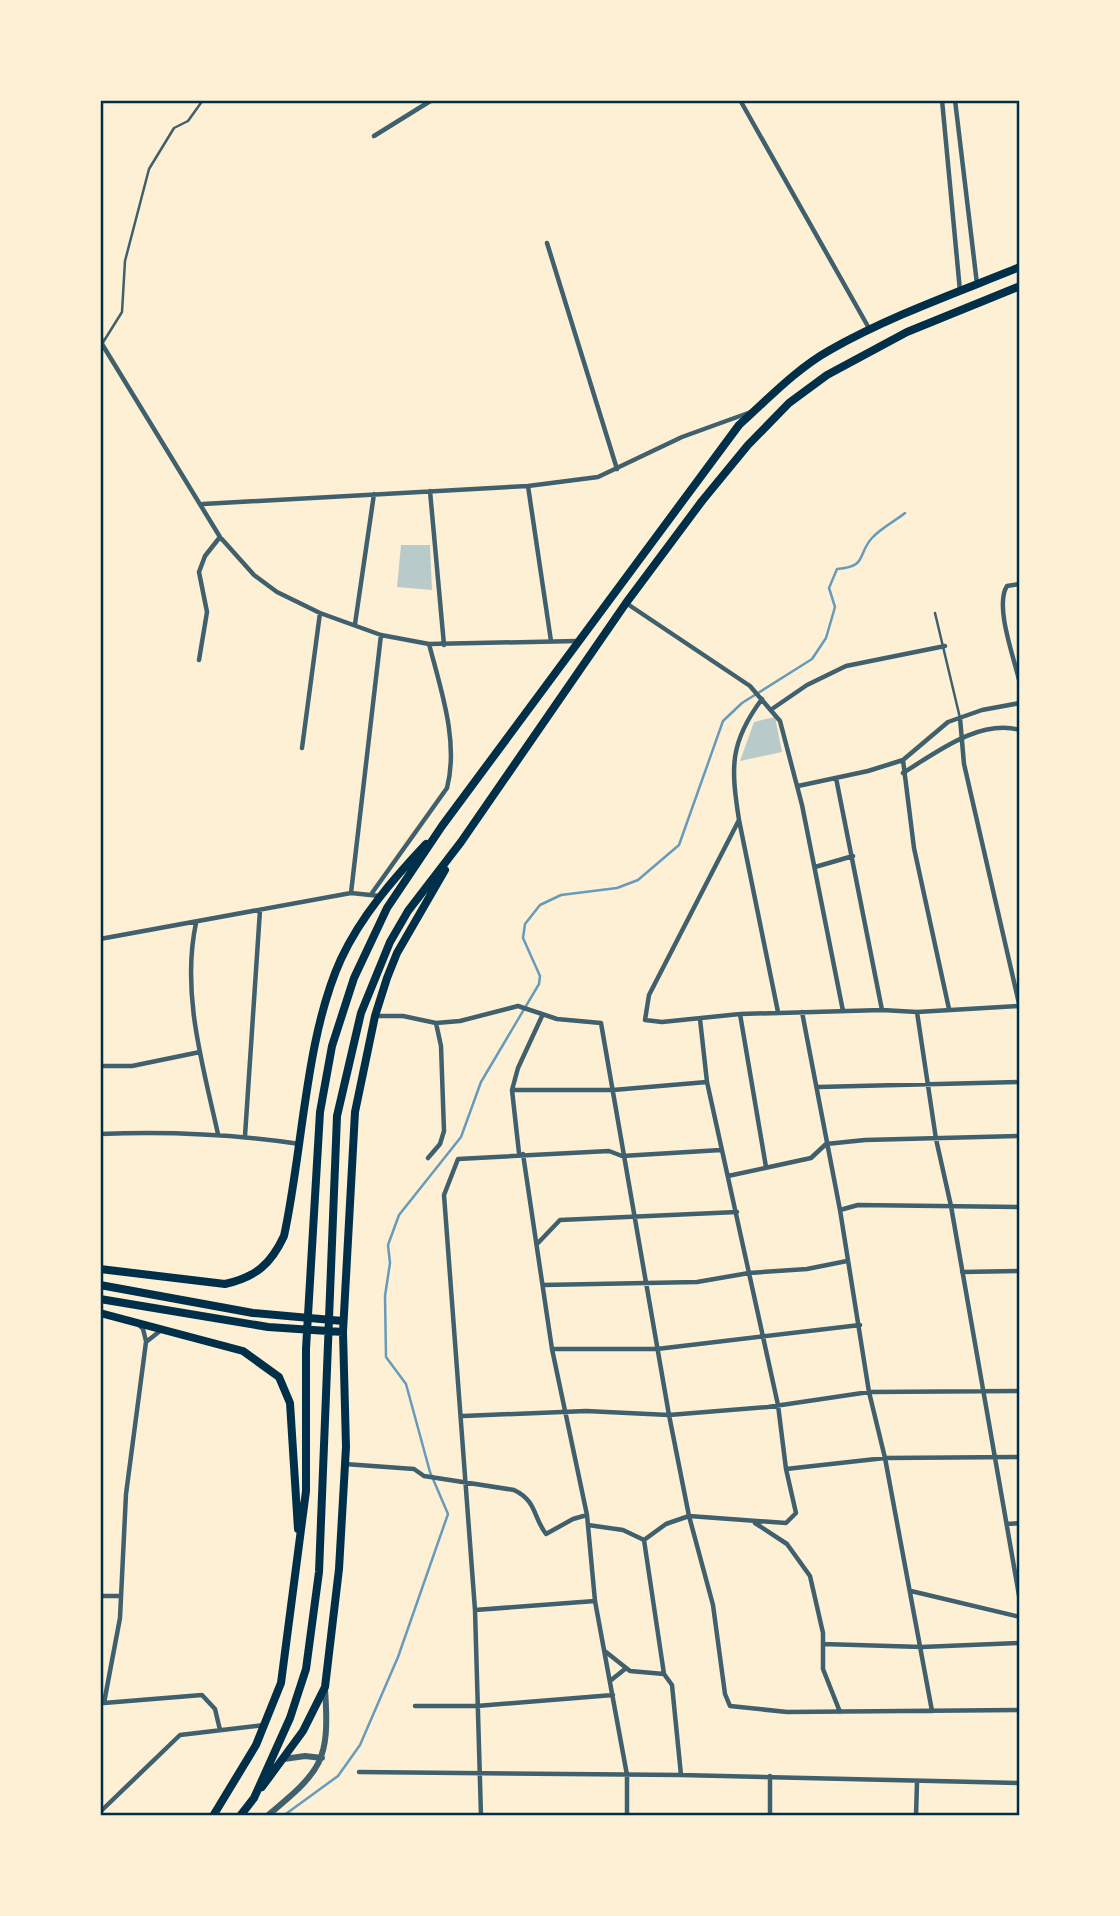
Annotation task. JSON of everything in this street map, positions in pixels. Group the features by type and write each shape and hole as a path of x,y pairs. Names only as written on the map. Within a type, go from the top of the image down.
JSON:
{"main road":[{"path":"213,1816 266,1725 281,1683 306,1491 306,1349 320,1112 332,1046 369,942 387,908 442,826 577,640 739,425 828,351 1020,267"},
{"path":"254,1798 290,1718 306,1669 319,1572 337,1116 361,1013 390,943 408,911 461,842 626,603 716,484 789,403 827,375 874,348 1020,286"},
{"path":"100,1269 225,1283 255,1274 277,1252 284,1236 322,1014 341,960 376,895 442,826"},
{"path":"240,1816 284,1759 313,1714 325,1687 339,1569 344,1464 343,1321 355,1112 374,1016 397,953 461,842"},
{"path":"100,1285 253,1312 343,1321"},
{"path":"100,1299 268,1327 343,1332"},
{"path":"100,1313 243,1351 279,1377 290,1402 299,1546"}],"street":[{"path":"374,136 432,100"},
{"path":"740,100 871,330"},
{"path":"942,100 960,292"},
{"path":"955,100 977,285"},
{"path":"547,243 617,469"},
{"path":"100,332 102,344 203,504 220,537 254,575 276,592 320,613 381,635 429,645 577,640"},
{"path":"203,504 528,486 598,477 682,437 754,411"},
{"path":"528,486 551,641"},
{"path":"430,491 444,645"},
{"path":"355,624 374,494"},
{"path":"199,660 207,612 199,572 205,556 220,537"},
{"path":"1020,584 1007,586 1002,594 1002,608 1020,684"},
{"path":"626,603 750,686 780,721 798,786 843,1011"},
{"path":"302,748 320,613"},
{"path":"351,893 381,635"},
{"path":"100,939 351,893 376,895 447,788 452,770 445,705 429,645"},
{"path":"772,709 807,685 846,666 946,646"},
{"path":"761,697 738,737 734,783 778,1012"},
{"path":"798,786 903,760 948,722 1020,703"},
{"path":"739,820 649,995 645,1020 700,1019 778,1012 917,1012 1020,1007 964,764 960,718"},
{"path":"902,773 981,730 1003,725 1020,730"},
{"path":"903,760 902,773 914,848 949,1009"},
{"path":"836,778 882,1010"},
{"path":"815,867 853,856"},
{"path":"245,1136 260,910"},
{"path":"196,923 190,959 200,1052 218,1134"},
{"path":"374,1016 403,1016 436,1023 460,1021 518,1006 542,1016 601,1023 668,1415 689,1516 713,1605 725,1694 730,1706 787,1712 1020,1710"},
{"path":"802,1012 840,1210 869,1392 885,1458 932,1711"},
{"path":"917,1012 936,1139 951,1206 1020,1601"},
{"path":"740,1014 766,1167"},
{"path":"542,1016 518,1069 512,1090 563,1412 587,1515 595,1601 627,1775 628,1816"},
{"path":"644,1540 667,1524 689,1516 754,1523 786,1523 796,1513 786,1469 778,1405 707,1082 700,1019"},
{"path":"428,1158 440,1144 444,1131 441,1046 436,1023"},
{"path":"100,1066 132,1066 200,1052"},
{"path":"512,1090 613,1090 707,1082"},
{"path":"818,1087 1020,1082"},
{"path":"100,1133 157,1131 218,1134 301,1144"},
{"path":"728,1176 811,1158 827,1144 1020,1136"},
{"path":"481,1816 475,1610 463,1416 444,1195 458,1158 609,1151 622,1156 721,1150"},
{"path":"840,1210 858,1205 1020,1207"},
{"path":"538,1243 560,1220 737,1212"},
{"path":"544,1284 697,1282 749,1273 807,1269 847,1261"},
{"path":"962,1272 1020,1271"},
{"path":"135,1322 143,1329 146,1342 126,1494 121,1596 104,1703 202,1695 215,1709 220,1730"},
{"path":"552,1349 657,1349 860,1325"},
{"path":"146,1342 152,1334 164,1329"},
{"path":"463,1416 563,1412 668,1415 778,1405 869,1392 1020,1391"},
{"path":"786,1469 885,1458 1020,1457"},
{"path":"344,1464 414,1469 424,1476 514,1490 523,1494 537,1511 546,1534 573,1519 587,1515"},
{"path":"754,1523 787,1544 810,1576 823,1644 823,1669 840,1712"},
{"path":"1007,1524 1020,1523"},
{"path":"588,1525 623,1530 644,1540"},
{"path":"644,1540 664,1674 672,1685 681,1775"},
{"path":"911,1591 1020,1617"},
{"path":"100,1596 121,1596"},
{"path":"475,1610 595,1601"},
{"path":"823,1644 922,1647 1020,1643"},
{"path":"605,1651 625,1669 641,1674 664,1674"},
{"path":"610,1681 625,1669"},
{"path":"268,1816 305,1785 322,1758 327,1717 325,1687"},
{"path":"415,1706 477,1706 614,1695"},
{"path":"100,1812 180,1735 266,1725"},
{"path":"284,1759 306,1756 322,1758"},
{"path":"359,1772 770,1776 1020,1783"},
{"path":"770,1776 770,1816"},
{"path":"916,1816 917,1782"}],"lane":[{"path":"102,344 122,312 125,261 149,169 174,128 188,121 203,100"},
{"path":"935,613 946,646 960,718"}],"shaded area":[{"path":"401,545 430,545 432,590 397,587"},
{"path":"775,717 782,752 740,761 754,722"}],"waterway":[{"path":"283,1816 338,1776 360,1745 398,1657 448,1514 430,1472 406,1384 386,1357 385,1296 390,1263 388,1245 399,1215 461,1137 481,1082 539,984 540,976 523,938 525,924 540,905 561,895 617,888 638,880 679,845 723,721 742,703 812,659 826,638 835,607 829,588 837,569 858,563 872,538 905,513"}]}
